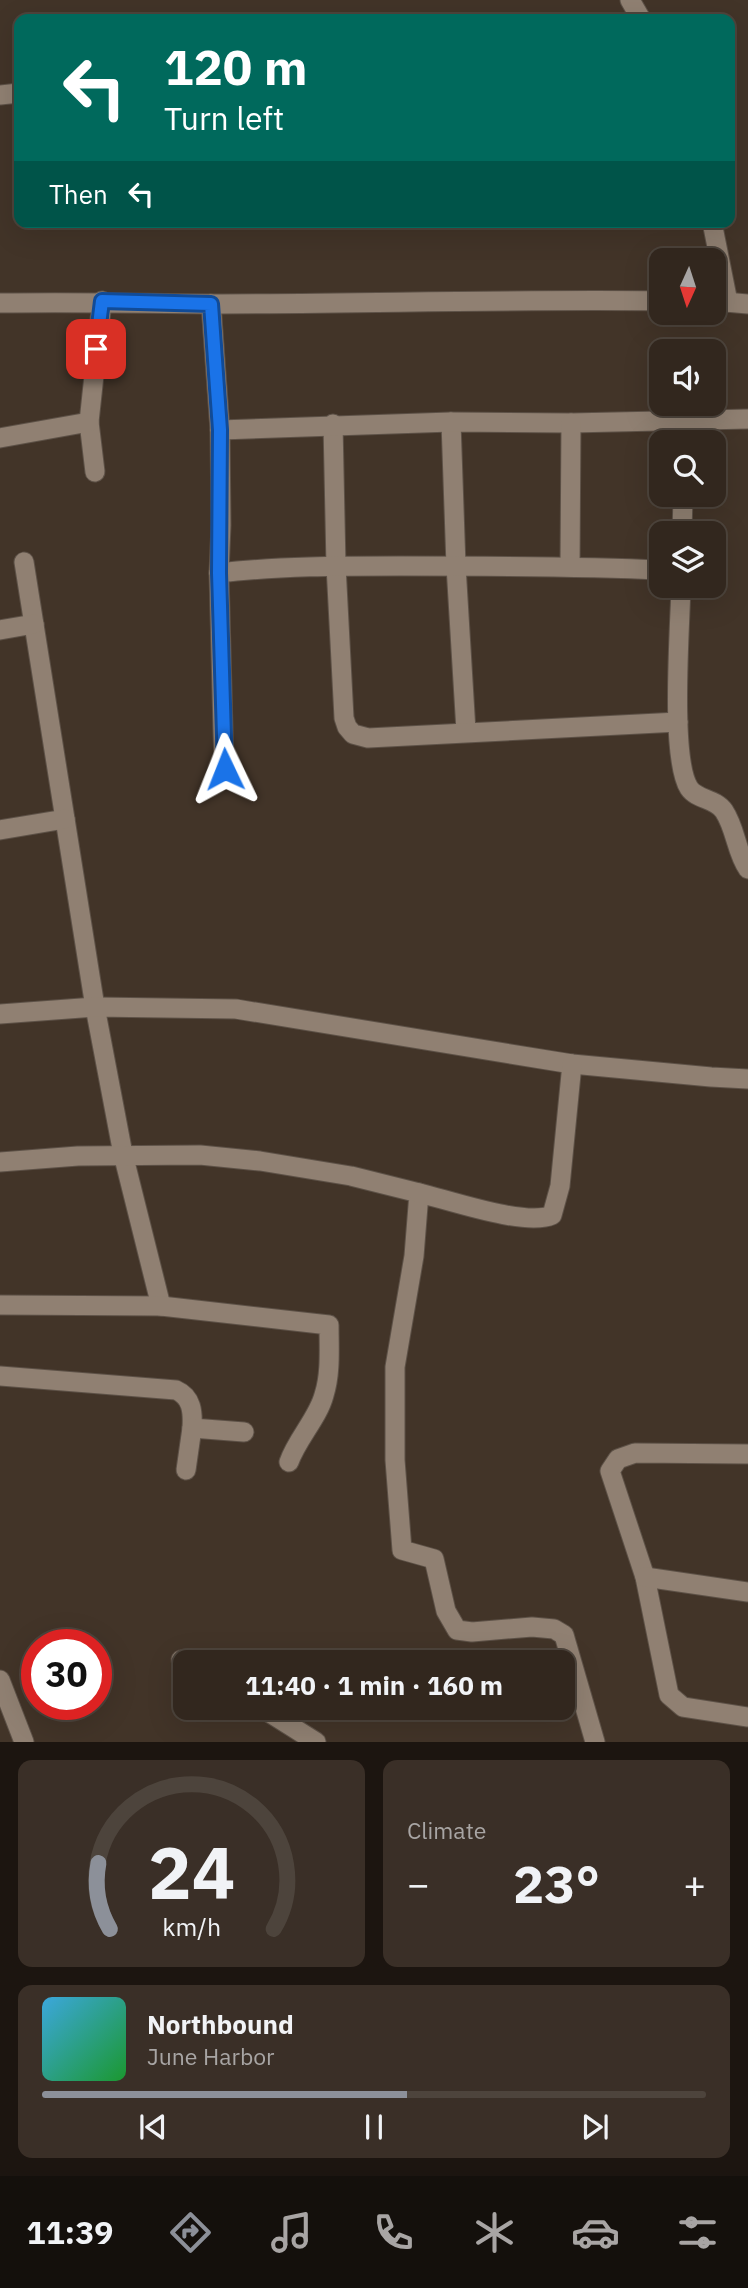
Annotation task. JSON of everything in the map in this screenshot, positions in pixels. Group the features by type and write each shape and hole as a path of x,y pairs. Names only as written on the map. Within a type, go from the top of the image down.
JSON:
{"street":[{"path":"713,228 715,248"},
{"path":"0,303 102,301 211,304 538,299 649,301"},
{"path":"95,472 89,422 102,301"},
{"path":"726,302 748,304"},
{"path":"211,304 220,430 219,573 225,769"},
{"path":"220,430 333,424 748,419"},
{"path":"685,420 685,430"},
{"path":"0,438 89,422"},
{"path":"451,422 466,731"},
{"path":"570,566 571,423"},
{"path":"333,424 342,697 347,727 353,734 368,738 678,722"},
{"path":"24,562 95,1007 123,1154 161,1306"},
{"path":"219,573 258,568 336,566 570,566 649,569"},
{"path":"681,598 678,722 683,774 689,788 697,796 719,805 724,811 736,834 742,861 748,869"},
{"path":"0,630 34,624"},
{"path":"0,830 65,819"},
{"path":"0,1014 95,1007 236,1009 572,1064 748,1079"},
{"path":"0,1162 123,1154 200,1155 260,1161 351,1176 518,1218 543,1219 552,1215 560,1186 572,1064"},
{"path":"419,1193 414,1256 395,1367 395,1460 402,1550 434,1559 446,1611 457,1630 554,1629 564,1635 596,1742"},
{"path":"0,1305 161,1306 328,1325 330,1358 324,1396 296,1444 289,1462"},
{"path":"0,1376 176,1390 185,1394 190,1403 192,1429 186,1470"},
{"path":"192,1429 244,1432"},
{"path":"748,1454 635,1453 618,1459 610,1471 645,1577 669,1695 682,1707 748,1717"},
{"path":"645,1577 748,1592"},
{"path":"0,1680 24,1742"},
{"path":"281,1720 316,1742"}],"route":[{"path":"96,349 102,301 211,304 220,430 219,573 225,769"}]}
